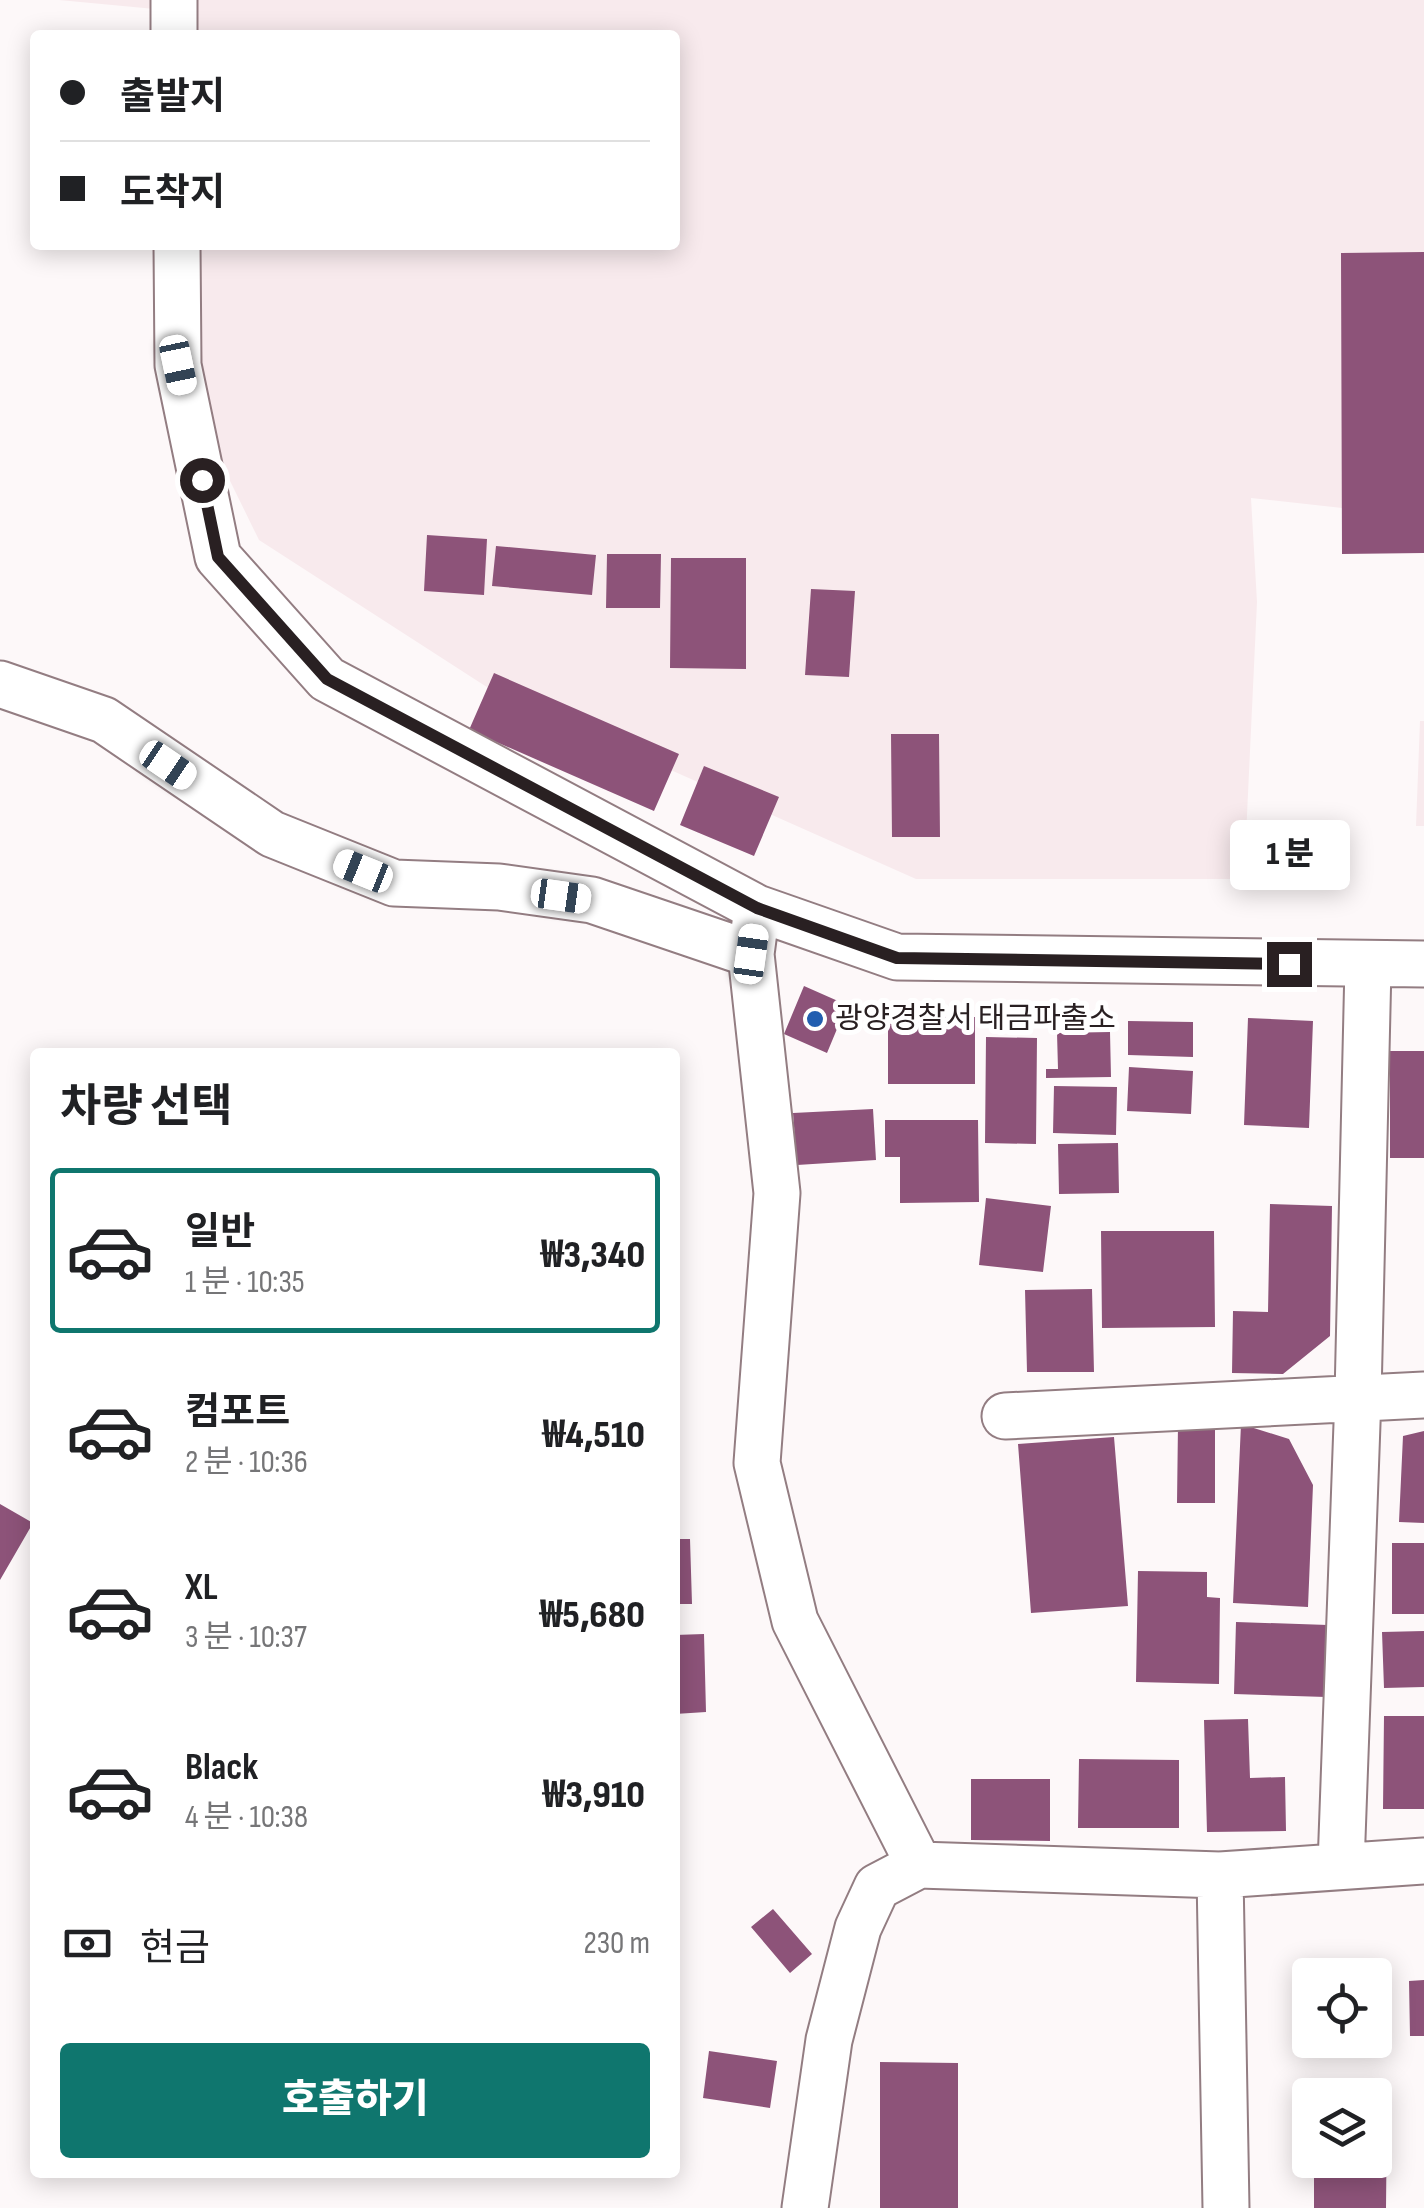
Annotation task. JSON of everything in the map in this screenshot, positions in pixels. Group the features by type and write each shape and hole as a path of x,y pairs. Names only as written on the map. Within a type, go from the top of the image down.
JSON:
{"street":[{"path":"174,0 174,30"},
{"path":"176,250 178,365 218,557 327,679 757,908 897,958 1424,964"},
{"path":"0,684 104,720 272,834 394,883 499,887 592,900 751,954"},
{"path":"757,908 751,954 777,1193 756,1464 795,1620 919,1865"},
{"path":"1341,1866 1368,966"},
{"path":"1006,1416 1424,1395"},
{"path":"805,2208 828,2040 858,1928 877,1887 919,1865 1220,1875 1424,1861"},
{"path":"1220,1875 1226,2208"}],"shaded area":[{"path":"59,0 1424,0 1424,517 1251,498 1257,602 1244,879 916,879 493,691 259,540 209,438 177,250 680,250 680,30 177,30 176,11"},
{"path":"1420,721 1424,721 1424,826 1416,826"}],"building":[{"path":"1424,252 1424,553 1342,554 1341,253"},
{"path":"427,535 487,539 484,595 424,591"},
{"path":"496,546 596,555 592,595 492,586"},
{"path":"607,554 661,554 660,608 606,608"},
{"path":"671,558 746,558 746,669 670,668"},
{"path":"811,589 855,591 849,677 805,675"},
{"path":"494,673 679,754 654,811 469,730"},
{"path":"891,734 939,734 940,837 892,837"},
{"path":"704,766 779,797 754,856 680,825"},
{"name":"광양경찰서 태금파출소","path":"804,986 847,1005 827,1053 784,1034"},
{"path":"888,1017 975,1017 975,1084 888,1084"},
{"path":"1248,1018 1313,1021 1309,1128 1244,1125"},
{"path":"1128,1021 1193,1022 1193,1057 1128,1055"},
{"path":"1110,1032 1111,1077 1046,1078 1046,1069 1058,1069 1057,1033"},
{"path":"986,1037 1037,1038 1036,1144 985,1143"},
{"path":"1390,1051 1424,1051 1424,1158 1390,1158"},
{"path":"1129,1067 1193,1071 1191,1114 1127,1111"},
{"path":"1054,1086 1117,1087 1116,1135 1053,1133"},
{"path":"873,1109 876,1160 797,1165 793,1113"},
{"path":"885,1120 978,1120 979,1202 900,1203 900,1157 885,1157"},
{"path":"1118,1143 1119,1193 1059,1194 1058,1144"},
{"path":"986,1198 1051,1206 1043,1272 979,1265"},
{"path":"1270,1204 1332,1206 1330,1336 1283,1374 1232,1373 1233,1311 1268,1312"},
{"path":"1101,1231 1214,1231 1215,1327 1102,1328"},
{"path":"1092,1289 1094,1372 1027,1372 1025,1290"},
{"path":"1178,1424 1215,1425 1215,1503 1177,1503"},
{"path":"1241,1424 1289,1439 1313,1485 1308,1607 1233,1603"},
{"path":"1424,1431 1424,1523 1399,1522 1403,1436"},
{"path":"1114,1437 1128,1606 1031,1613 1018,1444"},
{"path":"0,1504 30,1521 30,1528 0,1580"},
{"path":"680,1539 690,1539 692,1604 680,1604"},
{"path":"1392,1543 1424,1543 1424,1614 1392,1614"},
{"path":"1138,1571 1207,1572 1207,1597 1220,1598 1219,1684 1136,1682"},
{"path":"1236,1622 1328,1625 1326,1697 1234,1694"},
{"path":"1424,1631 1424,1687 1384,1688 1382,1632"},
{"path":"704,1634 706,1712 680,1714 680,1635"},
{"path":"1384,1716 1424,1716 1424,1809 1383,1809"},
{"path":"1248,1719 1250,1778 1285,1777 1286,1831 1207,1832 1204,1720"},
{"path":"1079,1759 1179,1760 1179,1828 1078,1828"},
{"path":"971,1779 1050,1779 1050,1841 971,1840"},
{"path":"773,1909 812,1954 790,1973 751,1927"},
{"path":"1424,1980 1424,2036 1410,2036 1409,1981"},
{"path":"709,2051 777,2061 770,2108 703,2098"},
{"path":"880,2062 958,2063 958,2208 880,2208"},
{"path":"1314,2178 1386,2178 1386,2208 1314,2208"}],"place":[{"name":"광양경찰서 태금파출소","path":"815,1019"}],"route":[{"path":"202,480 218,557 327,679 757,908 897,958 1289,964"}]}
